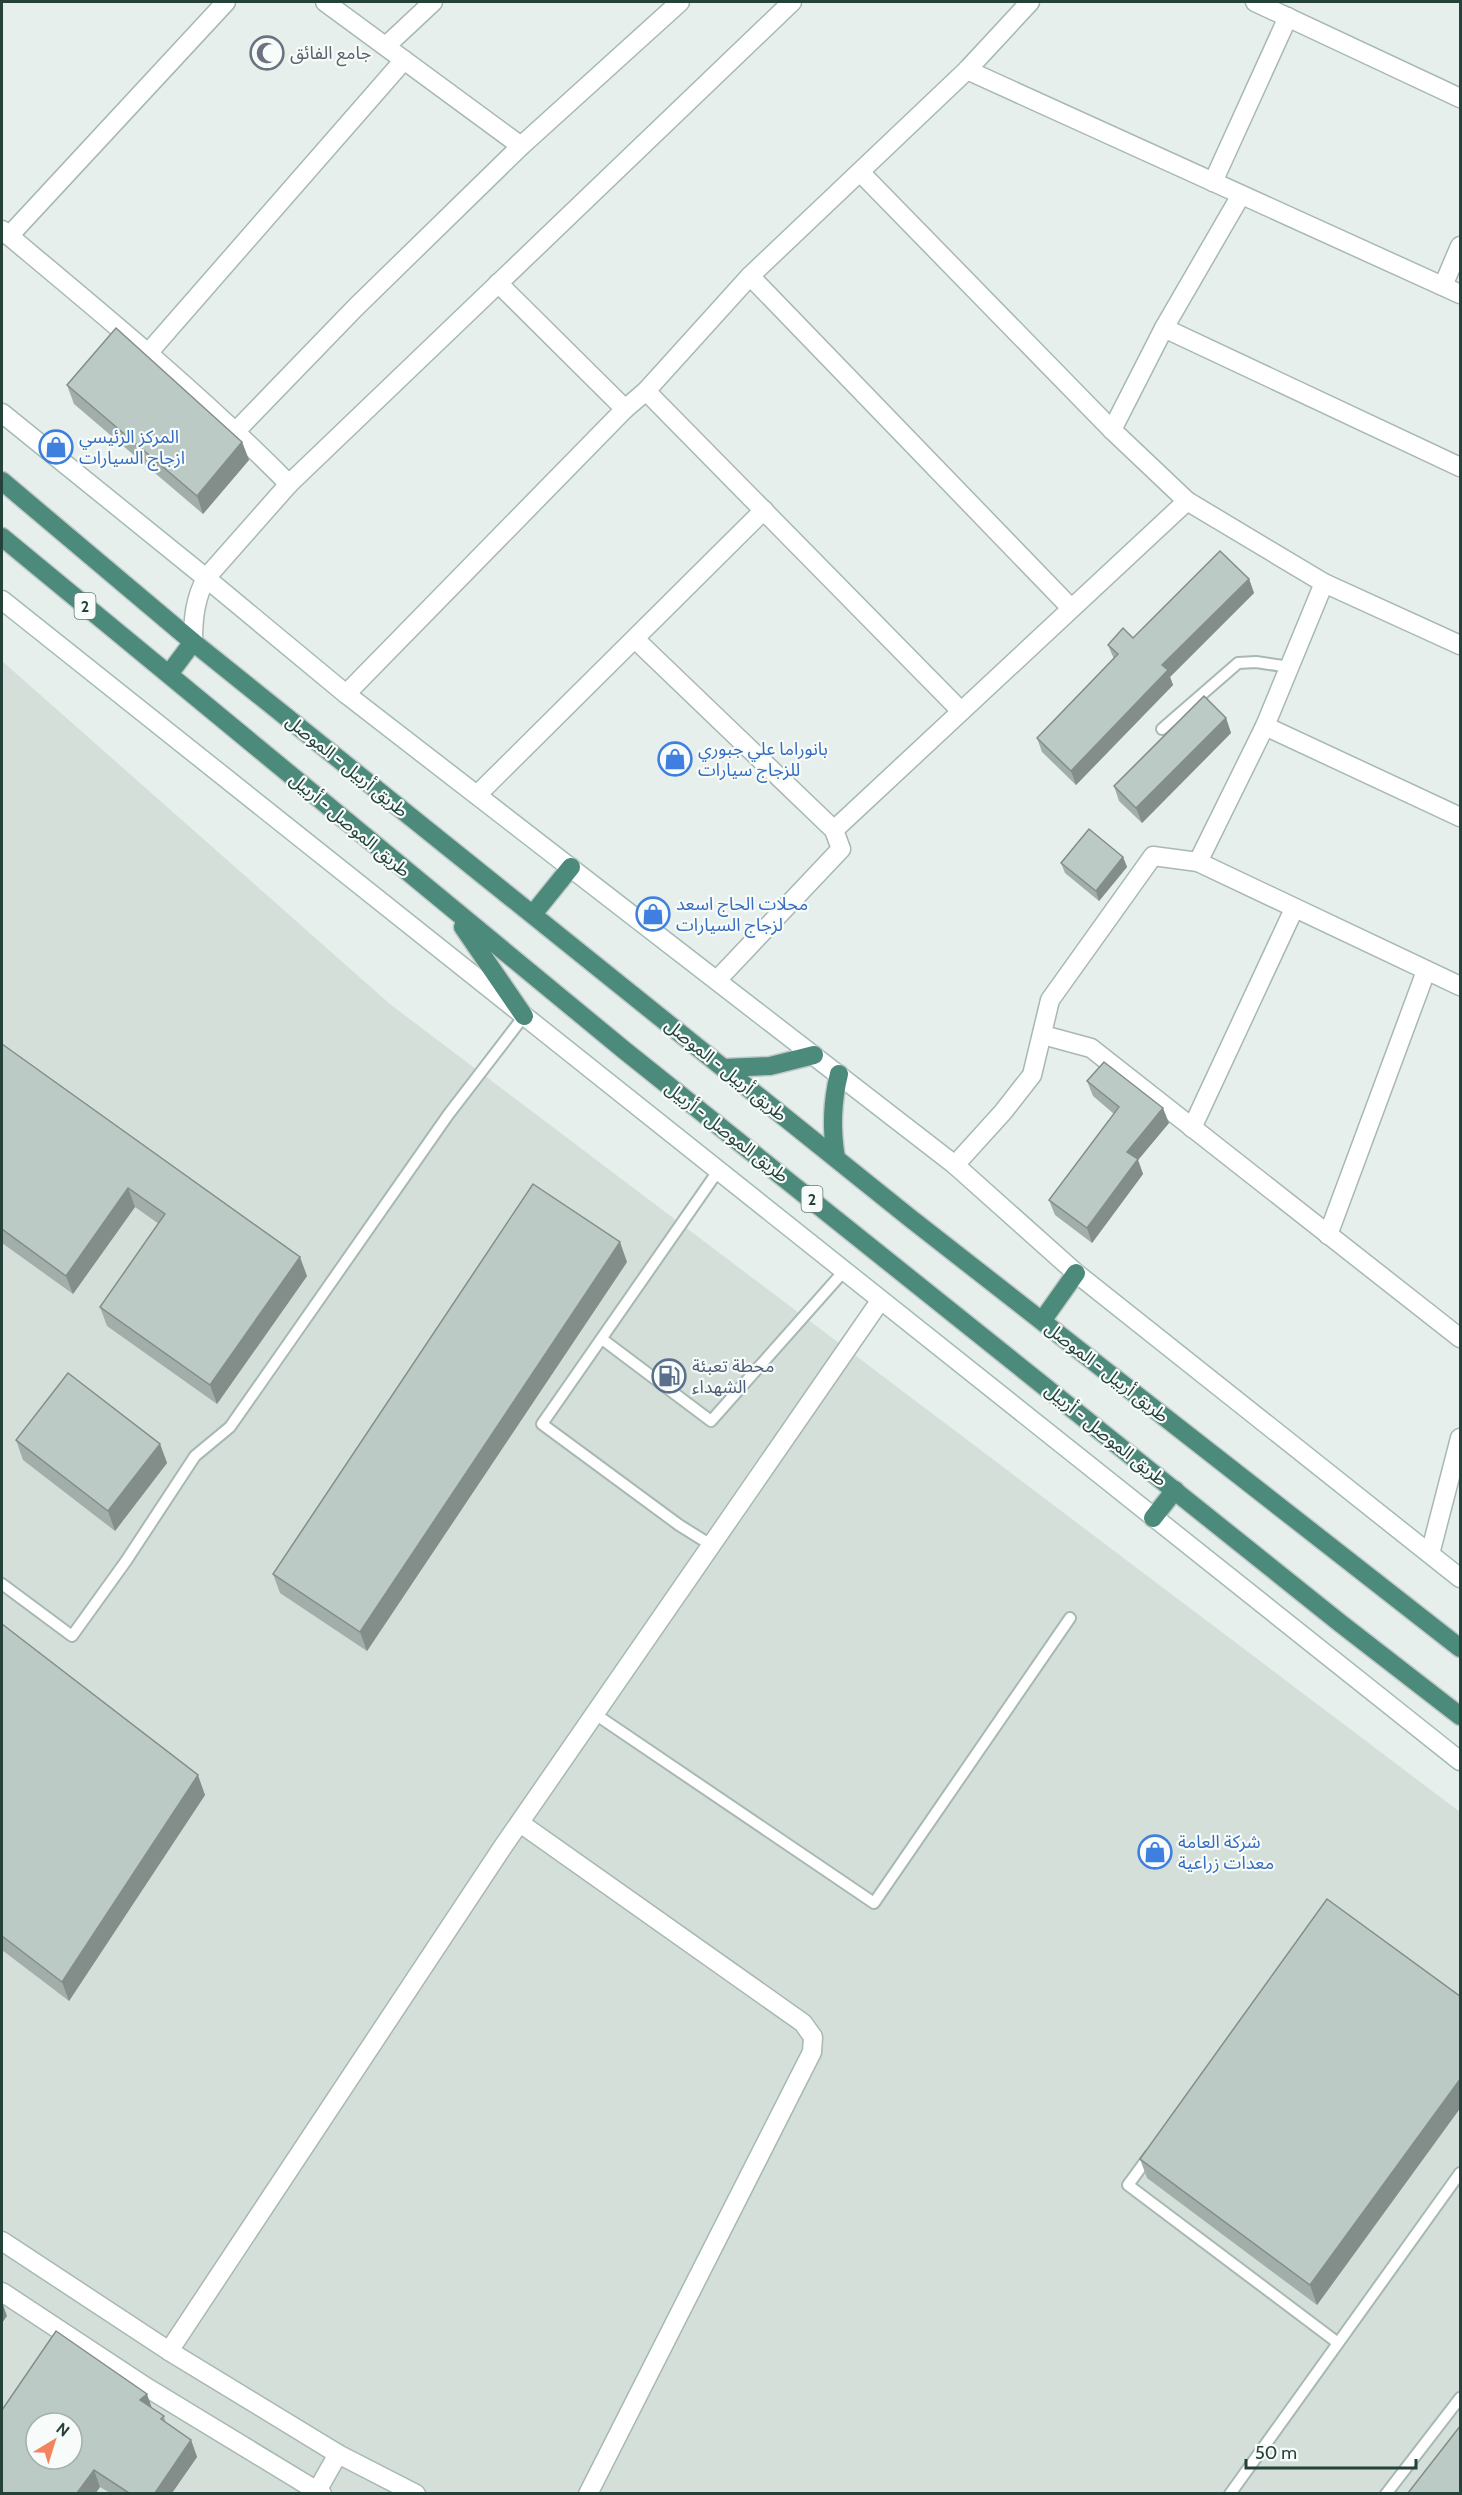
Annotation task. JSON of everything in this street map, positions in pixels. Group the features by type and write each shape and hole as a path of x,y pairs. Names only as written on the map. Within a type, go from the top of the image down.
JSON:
{"highway":[{"name":"طريق أربيل - الموصل","path":"2,481 193,642 836,1158 1461,1648"},
{"name":"طريق الموصل - أربيل","path":"2,537 452,911 1340,1623 1461,1716"},
{"path":"169,674 193,642"},
{"path":"533,914 571,867"},
{"path":"452,911 524,1016"},
{"path":"724,1068 770,1066 814,1055"},
{"path":"836,1158 833,1139 833,1100 839,1074"},
{"path":"1042,1321 1076,1273"},
{"path":"1153,1518 1175,1490"}],"street":[{"path":"226,2 5,233 148,352 236,430 289,484"},
{"path":"325,2 521,146"},
{"path":"386,46 433,2"},
{"path":"236,430 356,307 521,146 680,2"},
{"path":"193,642 195,608 206,578 289,484 792,2"},
{"path":"346,694 625,409 646,391 750,276 967,70 1030,2"},
{"path":"1255,2 1461,98"},
{"path":"1212,182 1288,17"},
{"path":"148,352 404,60"},
{"path":"967,70 1461,294"},
{"path":"860,172 1112,430 1187,501 1324,583 1461,645"},
{"path":"1112,430 1164,328 1241,195"},
{"path":"1443,286 1461,246"},
{"path":"750,276 1071,609"},
{"path":"498,282 625,409"},
{"path":"1164,328 1461,467"},
{"path":"646,391 962,711"},
{"path":"2,413 346,694 956,1165 1076,1273 1461,1578"},
{"path":"834,830 1187,501"},
{"path":"477,795 764,510"},
{"path":"1198,862 1265,726 1324,583"},
{"path":"2,600 880,1301 1461,1761"},
{"path":"635,639 834,830 841,849 718,979"},
{"path":"1265,726 1461,817"},
{"path":"956,1165 1032,1075 1050,1000 1153,856 1198,862 1461,986"},
{"path":"1192,1128 1294,909"},
{"path":"1328,1235 1426,971"},
{"path":"1043,1035 1090,1048 1461,1338"},
{"path":"169,2351 520,1823 880,1301"},
{"path":"1430,1554 1461,1438"},
{"path":"520,1823 803,2023 813,2037 812,2052 588,2493"},
{"path":"2,2241 169,2351 338,2454 416,2493"},
{"path":"2,2292 146,2387 320,2492 338,2454"}],"lane":[{"path":"1162,729 1238,663 1256,662 1290,667"},
{"path":"2,1584 72,1636 126,1561 195,1456 230,1427 448,1115 524,1016"},
{"path":"711,1545 679,1525 543,1424 718,1172"},
{"path":"602,1339 711,1421 844,1271"},
{"path":"595,1714 874,1903 1070,1618"},
{"path":"1156,2147 1128,2185 1338,2343"},
{"path":"1230,2493 1461,2173"},
{"path":"1386,2493 1461,2398"}],"shaded area":[{"path":"2,661 391,1005 1460,1812 1460,2493 2,2493"}],"building":[{"path":"116,328 242,442 197,496 67,385"},
{"path":"1220,551 1249,579 1162,665 1168,670 1071,771 1037,738 1118,654 1108,645 1123,628 1133,638"},
{"path":"1204,696 1226,718 1136,808 1114,786"},
{"path":"1089,829 1123,857 1096,891 1061,863"},
{"path":"2,1044 300,1257 210,1385 100,1307 165,1214 128,1188 66,1276 2,1229"},
{"path":"1104,1062 1163,1108 1127,1152 1138,1159 1087,1228 1049,1200 1119,1107 1087,1081"},
{"path":"533,1184 620,1242 360,1632 273,1574"},
{"path":"68,1373 160,1444 108,1511 16,1440"},
{"path":"2,1624 198,1775 62,1982 2,1936"},
{"path":"1327,1899 1461,1997 1461,2078 1310,2285 1140,2159"},
{"path":"56,2331 147,2394 140,2400 164,2416 161,2419 191,2440 155,2493 129,2493 94,2470 77,2493 2,2493 2,2410"},
{"path":"1461,2425 1461,2493 1408,2493"}],"place":[{"name":"جامع الفائق","path":"267,53"},
{"name":"المركز الرئيسي ازجاج السيارات","path":"56,447"},
{"name":"بانوراما علي جبوري للزجاج سيارات","path":"675,759"},
{"name":"محلات الحاج اسعد لزجاج السيارات","path":"653,914"},
{"name":"محطة تعبئة الشهداء","path":"669,1376"},
{"name":"شركة العامة معدات زراعية","path":"1155,1852"}]}
